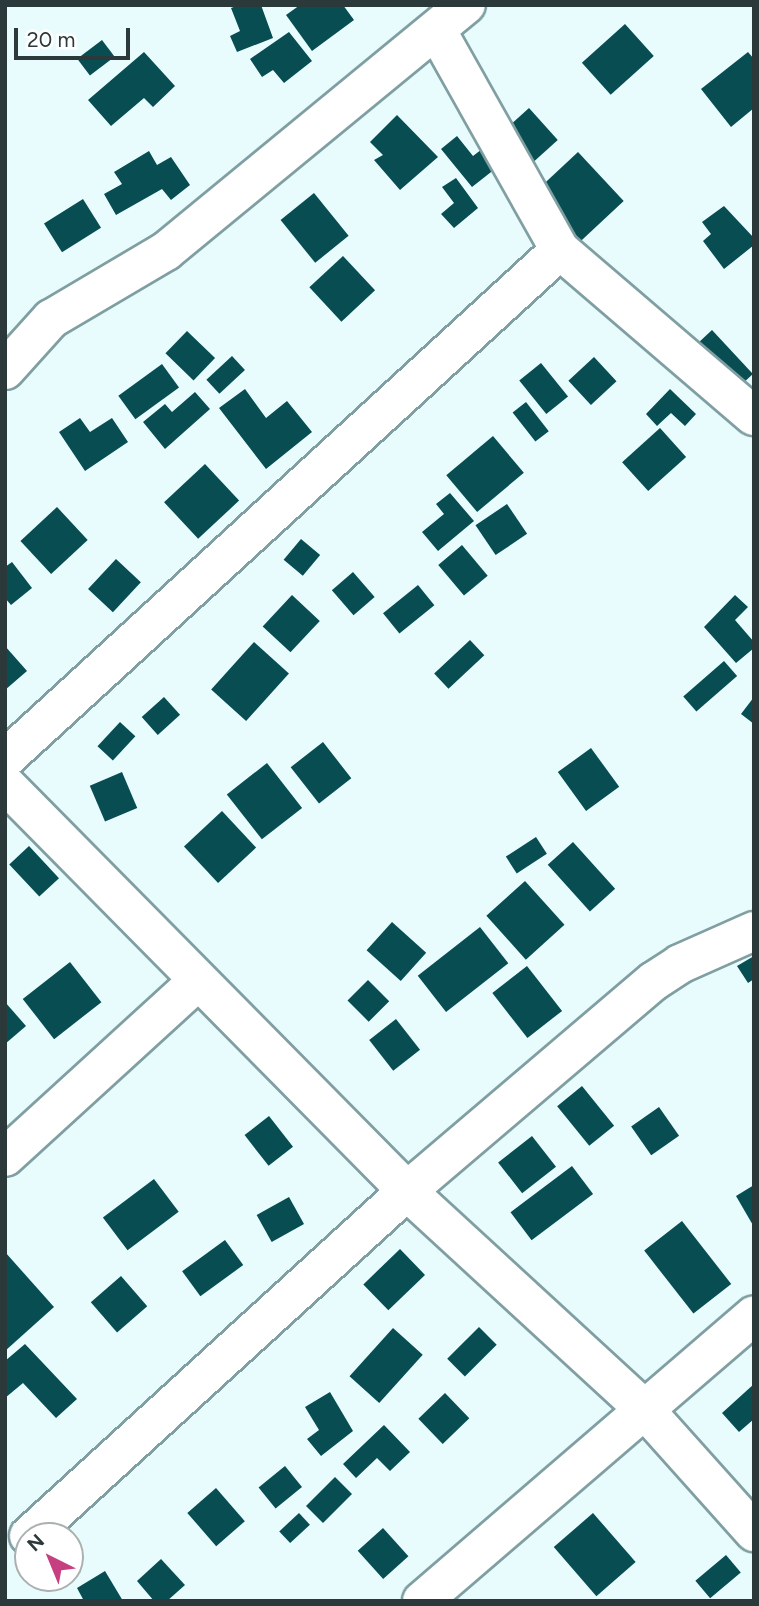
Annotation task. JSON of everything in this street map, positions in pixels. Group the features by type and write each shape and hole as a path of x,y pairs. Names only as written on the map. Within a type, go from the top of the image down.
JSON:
{"street":[{"path":"5,370 51,319 166,251 466,5"},
{"path":"437,31 560,250 754,416"},
{"path":"5,760 560,250"},
{"path":"5,784 407,1191 645,1410 754,1532"},
{"path":"43,1522 407,1191 654,981 680,964 754,931"},
{"path":"5,1157 198,981"},
{"path":"422,1601 754,1315"}],"building":[{"path":"239,5 261,5 273,38 237,52 230,36 240,31 231,8"},
{"path":"300,5 343,5 354,20 312,51 286,15"},
{"path":"625,24 654,56 611,95 582,63"},
{"path":"289,32 312,61 284,83 273,70 262,77 250,59"},
{"path":"102,40 115,57 90,75 77,59"},
{"path":"144,52 175,86 153,107 144,98 111,126 88,100"},
{"path":"748,52 754,59 754,108 731,127 701,89"},
{"path":"529,108 558,140 530,165 501,133"},
{"path":"397,115 438,157 400,190 374,160 383,155 370,142"},
{"path":"457,136 473,156 486,146 500,165 472,187 441,149"},
{"path":"149,151 157,165 171,157 190,185 171,200 162,189 116,215 104,194 122,184 114,172"},
{"path":"578,152 624,201 578,244 532,195"},
{"path":"456,178 478,208 454,228 441,214 454,203 442,187"},
{"path":"314,193 349,236 315,263 281,220"},
{"path":"83,199 101,228 62,252 44,223"},
{"path":"724,206 754,238 754,245 724,269 703,241 711,234 702,222"},
{"path":"343,256 375,290 341,322 309,287"},
{"path":"712,330 753,374 734,392 693,348"},
{"path":"187,331 215,358 194,380 165,353"},
{"path":"232,356 245,370 219,394 206,380"},
{"path":"594,357 617,381 591,405 568,381"},
{"path":"541,363 568,396 546,414 519,381"},
{"path":"162,364 179,387 135,419 118,396"},
{"path":"245,389 266,418 287,401 312,432 266,469 219,408"},
{"path":"670,389 696,414 685,426 671,413 657,426 646,414"},
{"path":"195,392 210,409 165,449 143,422 165,404 172,412"},
{"path":"526,402 549,431 535,442 513,412"},
{"path":"80,418 90,432 112,418 128,442 85,471 59,432"},
{"path":"660,428 686,457 648,491 622,462"},
{"path":"493,436 524,473 477,512 446,475"},
{"path":"205,464 239,501 198,539 164,502"},
{"path":"450,493 474,521 438,551 422,532 444,514 436,504"},
{"path":"507,504 527,534 496,555 475,525"},
{"path":"57,507 88,540 51,574 20,541"},
{"path":"301,539 320,555 303,576 284,560"},
{"path":"462,545 488,576 464,596 438,565"},
{"path":"116,559 141,582 113,612 88,589"},
{"path":"12,562 32,588 11,605 5,598 5,567"},
{"path":"353,572 375,597 354,615 332,590"},
{"path":"418,585 434,605 399,634 383,613"},
{"path":"292,595 320,621 290,652 263,626"},
{"path":"735,595 748,607 735,620 754,642 754,648 736,663 704,627"},
{"path":"470,640 484,655 448,689 434,673"},
{"path":"254,642 289,673 246,721 211,690"},
{"path":"5,646 27,671 5,690"},
{"path":"724,661 737,676 696,712 683,696"},
{"path":"164,697 180,715 158,735 142,717"},
{"path":"754,697 754,724 741,714"},
{"path":"120,722 135,736 113,760 97,746"},
{"path":"323,742 351,778 319,803 291,767"},
{"path":"591,748 619,787 586,811 558,772"},
{"path":"267,763 302,808 262,839 227,794"},
{"path":"122,772 137,808 105,822 90,786"},
{"path":"222,811 256,848 218,883 184,846"},
{"path":"536,837 547,854 517,873 506,857"},
{"path":"573,842 615,889 590,912 548,865"},
{"path":"29,846 59,878 39,897 9,864"},
{"path":"525,881 564,925 526,960 486,916"},
{"path":"392,922 426,953 401,981 367,950"},
{"path":"480,927 508,963 446,1012 418,976"},
{"path":"754,956 754,979 748,983 737,966"},
{"path":"70,962 101,1002 54,1039 23,999"},
{"path":"527,966 562,1011 527,1038 492,993"},
{"path":"368,980 389,1001 369,1022 347,1001"},
{"path":"5,1002 26,1026 5,1044"},
{"path":"396,1019 420,1050 393,1071 369,1040"},
{"path":"582,1086 614,1126 589,1146 557,1106"},
{"path":"659,1107 679,1136 651,1155 631,1127"},
{"path":"269,1116 293,1147 269,1166 245,1135"},
{"path":"532,1136 556,1167 522,1193 498,1162"},
{"path":"572,1166 593,1194 532,1240 511,1212"},
{"path":"154,1179 179,1212 128,1250 103,1218"},
{"path":"754,1185 754,1227 736,1196"},
{"path":"289,1197 304,1224 272,1242 257,1215"},
{"path":"682,1221 731,1284 693,1314 644,1251"},
{"path":"225,1240 243,1265 200,1296 182,1271"},
{"path":"400,1249 425,1275 388,1310 363,1284"},
{"path":"5,1252 54,1307 5,1351"},
{"path":"121,1276 147,1306 117,1332 91,1302"},
{"path":"479,1327 497,1345 465,1376 447,1359"},
{"path":"393,1328 423,1355 379,1403 350,1376"},
{"path":"25,1344 77,1399 56,1418 23,1383 5,1398 5,1361"},
{"path":"754,1384 754,1419 739,1432 722,1413"},
{"path":"330,1392 353,1431 321,1456 307,1439 319,1430 305,1407"},
{"path":"445,1393 469,1418 443,1444 418,1419"},
{"path":"384,1425 410,1452 390,1471 377,1458 356,1478 343,1464"},
{"path":"285,1466 302,1487 276,1508 259,1487"},
{"path":"335,1477 352,1494 323,1523 306,1506"},
{"path":"216,1488 245,1521 216,1546 187,1513"},
{"path":"299,1513 310,1525 290,1543 279,1531"},
{"path":"593,1513 636,1562 596,1596 554,1547"},
{"path":"383,1528 408,1556 383,1579 358,1551"},
{"path":"726,1555 741,1573 710,1598 695,1581"},
{"path":"161,1559 185,1585 167,1601 154,1601 137,1581"},
{"path":"105,1571 123,1601 84,1601 79,1592 84,1592 84,1584"}]}
